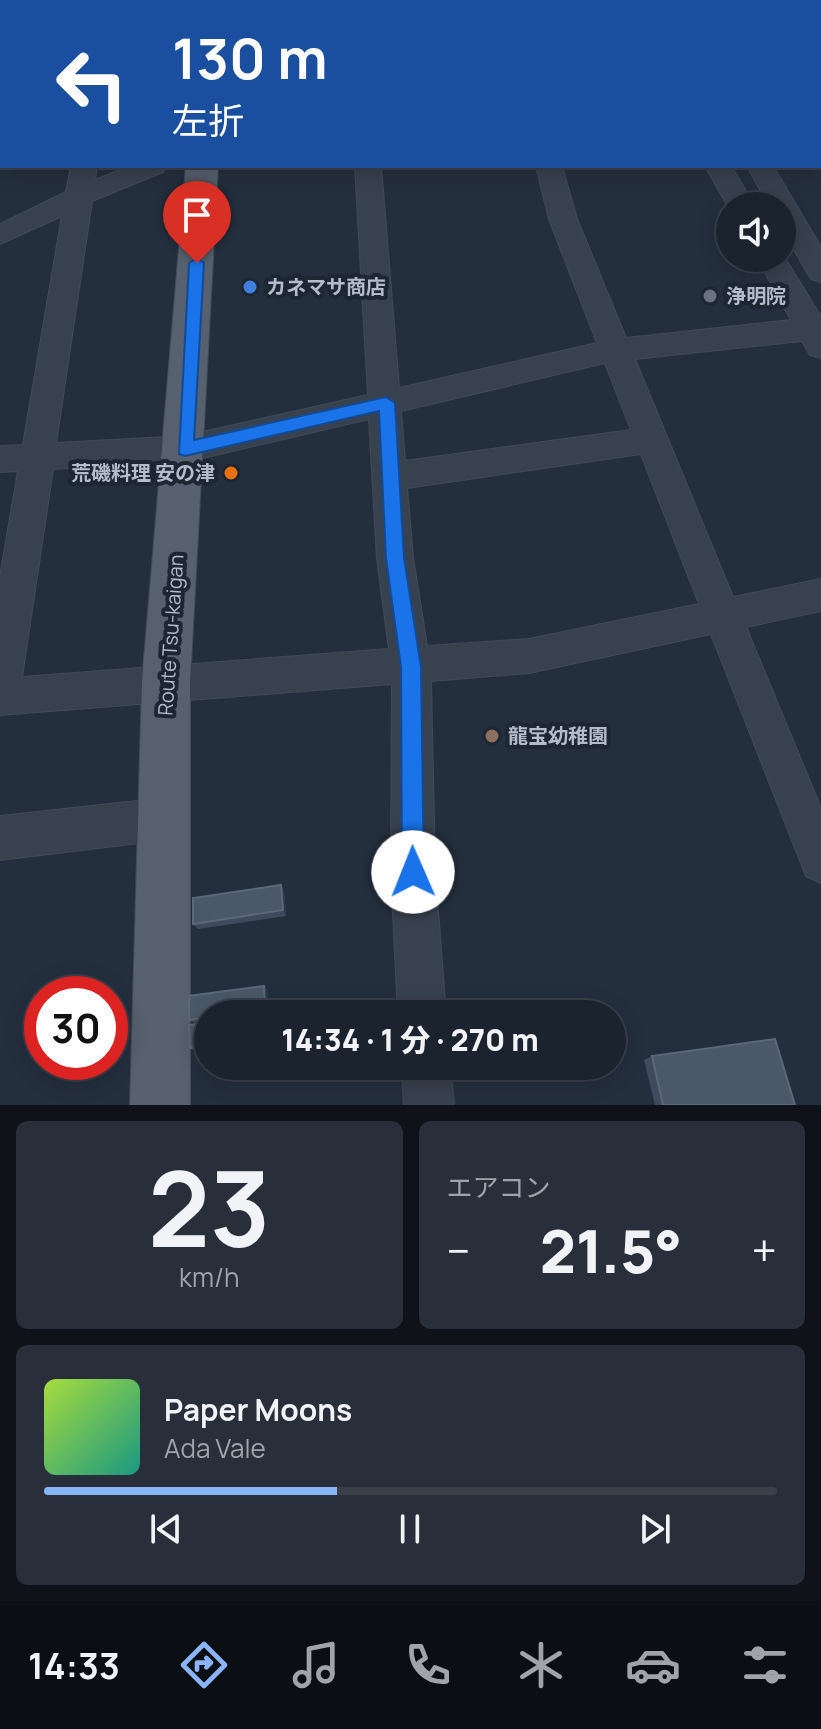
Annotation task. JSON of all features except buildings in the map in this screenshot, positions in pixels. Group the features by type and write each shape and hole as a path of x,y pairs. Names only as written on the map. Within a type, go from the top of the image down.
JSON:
{"main road":[{"name":"Route Tsu-kaigan","path":"160,1105 166,682 208,168"}],"street":[{"path":"0,210 82,178 142,168"},
{"path":"368,168 395,558 411,667 413,872 421,1000"},
{"path":"550,168 563,219 726,617 821,861"},
{"path":"719,168 733,192"},
{"path":"761,168 821,272"},
{"path":"0,235 82,178"},
{"path":"82,178 0,695 529,656 821,595"},
{"path":"0,459 185,449 615,350 818,335 780,272"},
{"path":"389,477 512,462 652,439"},
{"path":"0,838 164,819"},
{"path":"427,1080 429,1105"}],"place":[{"name":"カネマサ商店","path":"250,287"},
{"name":"浄明院","path":"710,296"},
{"name":"荒磯料理 安の津","path":"231,473"},
{"name":"龍宝幼稚園","path":"492,736"}],"route":[{"path":"197,263 185,449 386,403 395,558 411,667 413,872"}]}
